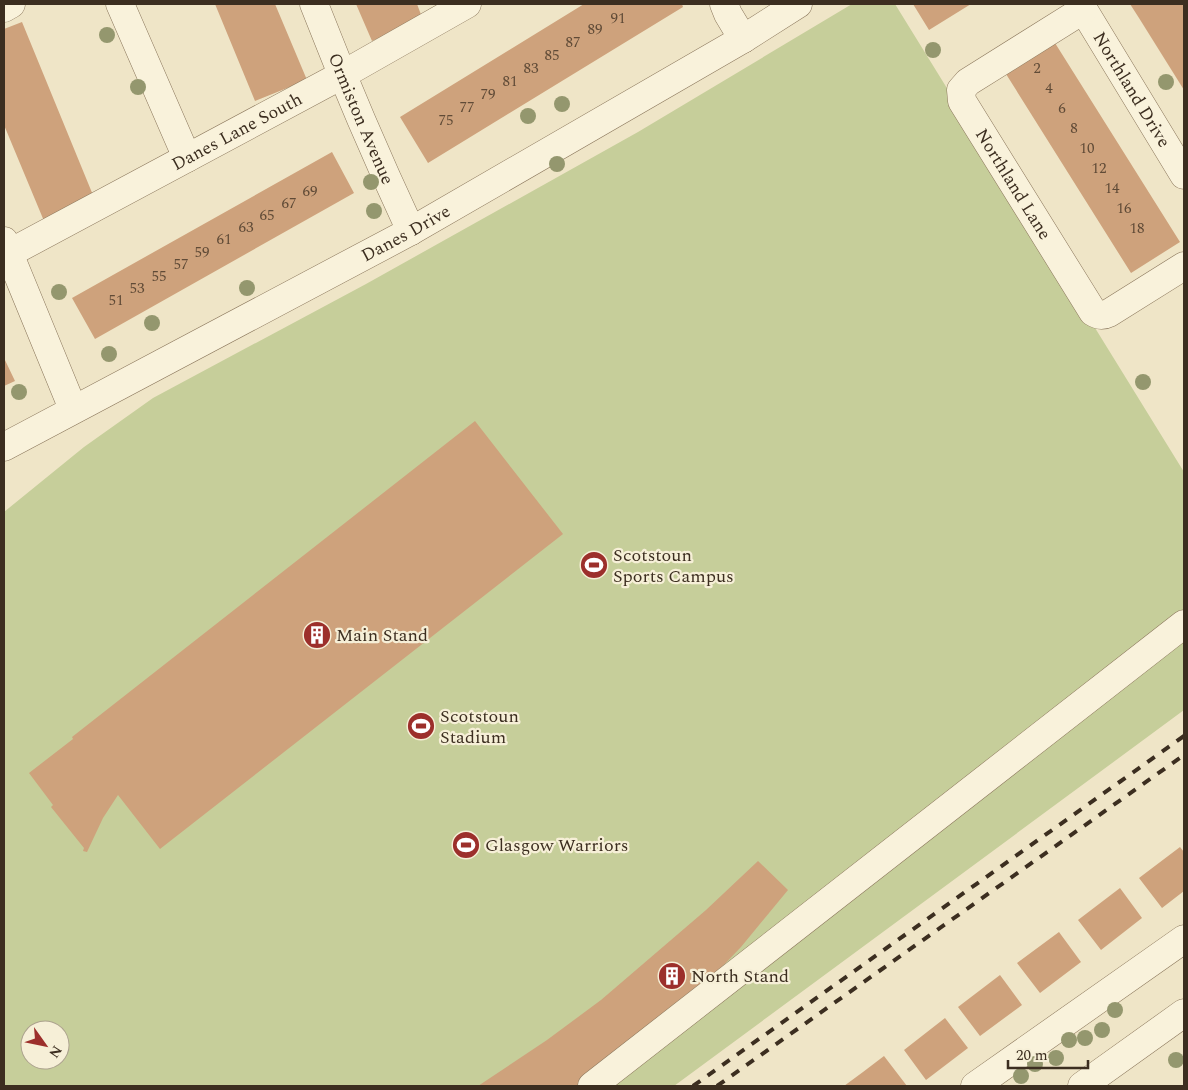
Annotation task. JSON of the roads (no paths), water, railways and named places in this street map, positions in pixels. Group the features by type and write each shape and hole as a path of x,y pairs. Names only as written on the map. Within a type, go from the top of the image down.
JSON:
{"street":[{"path":"4,8 11,4"},
{"path":"120,4 187,158"},
{"name":"Ormiston Avenue","path":"314,4 382,170 411,231"},
{"name":"Danes Lane South","path":"5,250 187,158 342,76 467,4"},
{"path":"724,4 743,39"},
{"name":"Danes Drive","path":"4,446 411,231 743,39 798,4"},
{"name":"Northland Drive","path":"1087,8 1184,175"},
{"name":"Northland Lane","path":"1087,8 968,82 960,90 960,96 1093,312 1104,316 1184,266"},
{"path":"5,250 73,409"},
{"path":"592,1086 1184,624"},
{"path":"975,1086 1184,939"},
{"path":"1082,1086 1184,1013"}],"railway":[{"path":"693,1086 1184,736"},
{"path":"717,1086 1184,755"}],"place":[{"name":"Scotstoun Sports Campus","path":"594,565"},
{"name":"Main Stand","path":"317,635"},
{"name":"Scotstoun Stadium","path":"421,726"},
{"name":"Glasgow Warriors","path":"466,845"},
{"name":"North Stand","path":"672,976"}]}
